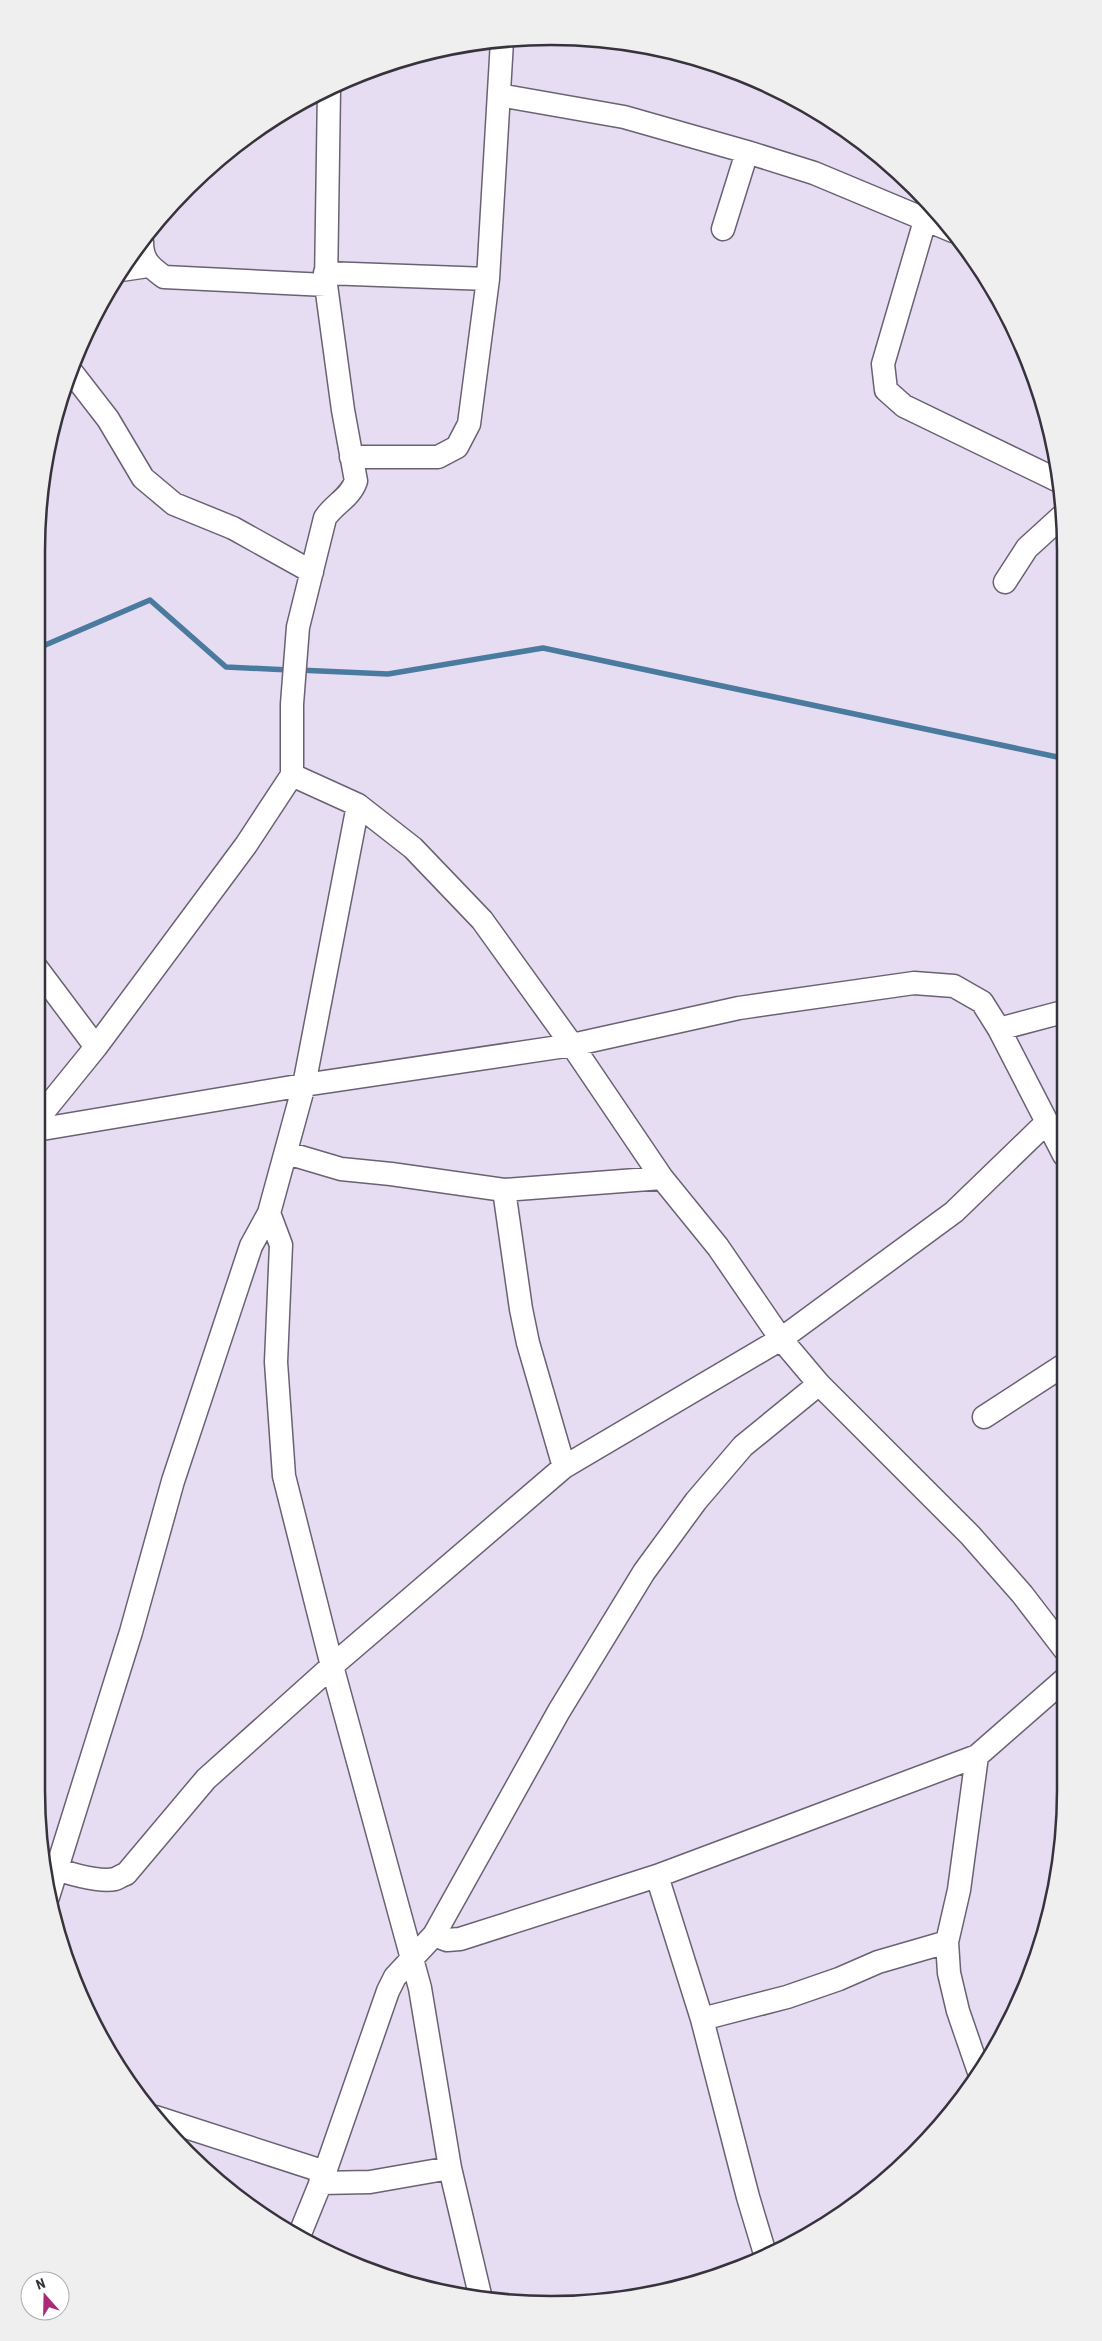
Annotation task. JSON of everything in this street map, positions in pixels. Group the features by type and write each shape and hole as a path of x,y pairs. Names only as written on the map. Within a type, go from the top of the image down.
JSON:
{"street":[{"path":"351,457 438,457 457,447 469,424 488,279 502,47"},
{"path":"499,95 624,118 814,173 927,214 883,364 886,390 904,406 1051,477"},
{"path":"45,1110 96,1047 246,845 292,775 292,704 298,627 325,518 330,510 350,493 356,481 326,279 330,96"},
{"path":"723,229 746,152"},
{"path":"143,253 148,266 164,277 488,279"},
{"path":"131,269 148,266"},
{"path":"76,378 108,419 143,478 174,504 233,528 312,572"},
{"path":"1005,582 1027,548 1056,521"},
{"path":"292,775 358,805 413,848 482,920 572,1044 662,1178 718,1247 781,1339 819,1384 970,1535 1022,1594 1057,1640"},
{"path":"51,1868 131,1632 173,1481 251,1246 269,1213 287,1153 304,1085 358,805"},
{"path":"45,979 96,1047"},
{"path":"45,1128 304,1085 572,1044 739,1008 914,983 954,986 982,1002 999,1028 1057,1143"},
{"path":"999,1028 1057,1014"},
{"path":"51,1868 99,1879 115,1879 126,1874 206,1779 332,1666 564,1467 781,1339 954,1212 1046,1123"},
{"path":"287,1153 341,1169 504,1190 566,1187 662,1178"},
{"path":"504,1190 521,1309 528,1343 564,1467"},
{"path":"269,1213 281,1245 276,1362 284,1476 332,1666 420,1988 450,2168 479,2291"},
{"path":"984,1417 1057,1370"},
{"path":"301,2230 322,2178 388,1991 395,1977 434,1935 559,1711 644,1572 696,1501 743,1446 819,1384"},
{"path":"434,1935 446,1940 460,1939 657,1876 976,1756 1057,1685"},
{"path":"976,1756 959,1890 947,1942 949,1973 958,2011 976,2064"},
{"path":"657,1876 702,2020 748,2197 764,2249"},
{"path":"702,2020 788,1997 878,1962 947,1942"},
{"path":"170,2122 322,2178 370,2182 450,2168"}],"waterway":[{"path":"45,645 150,600 226,667 289,670"},
{"path":"298,670 388,674 543,648 1057,757"}]}
